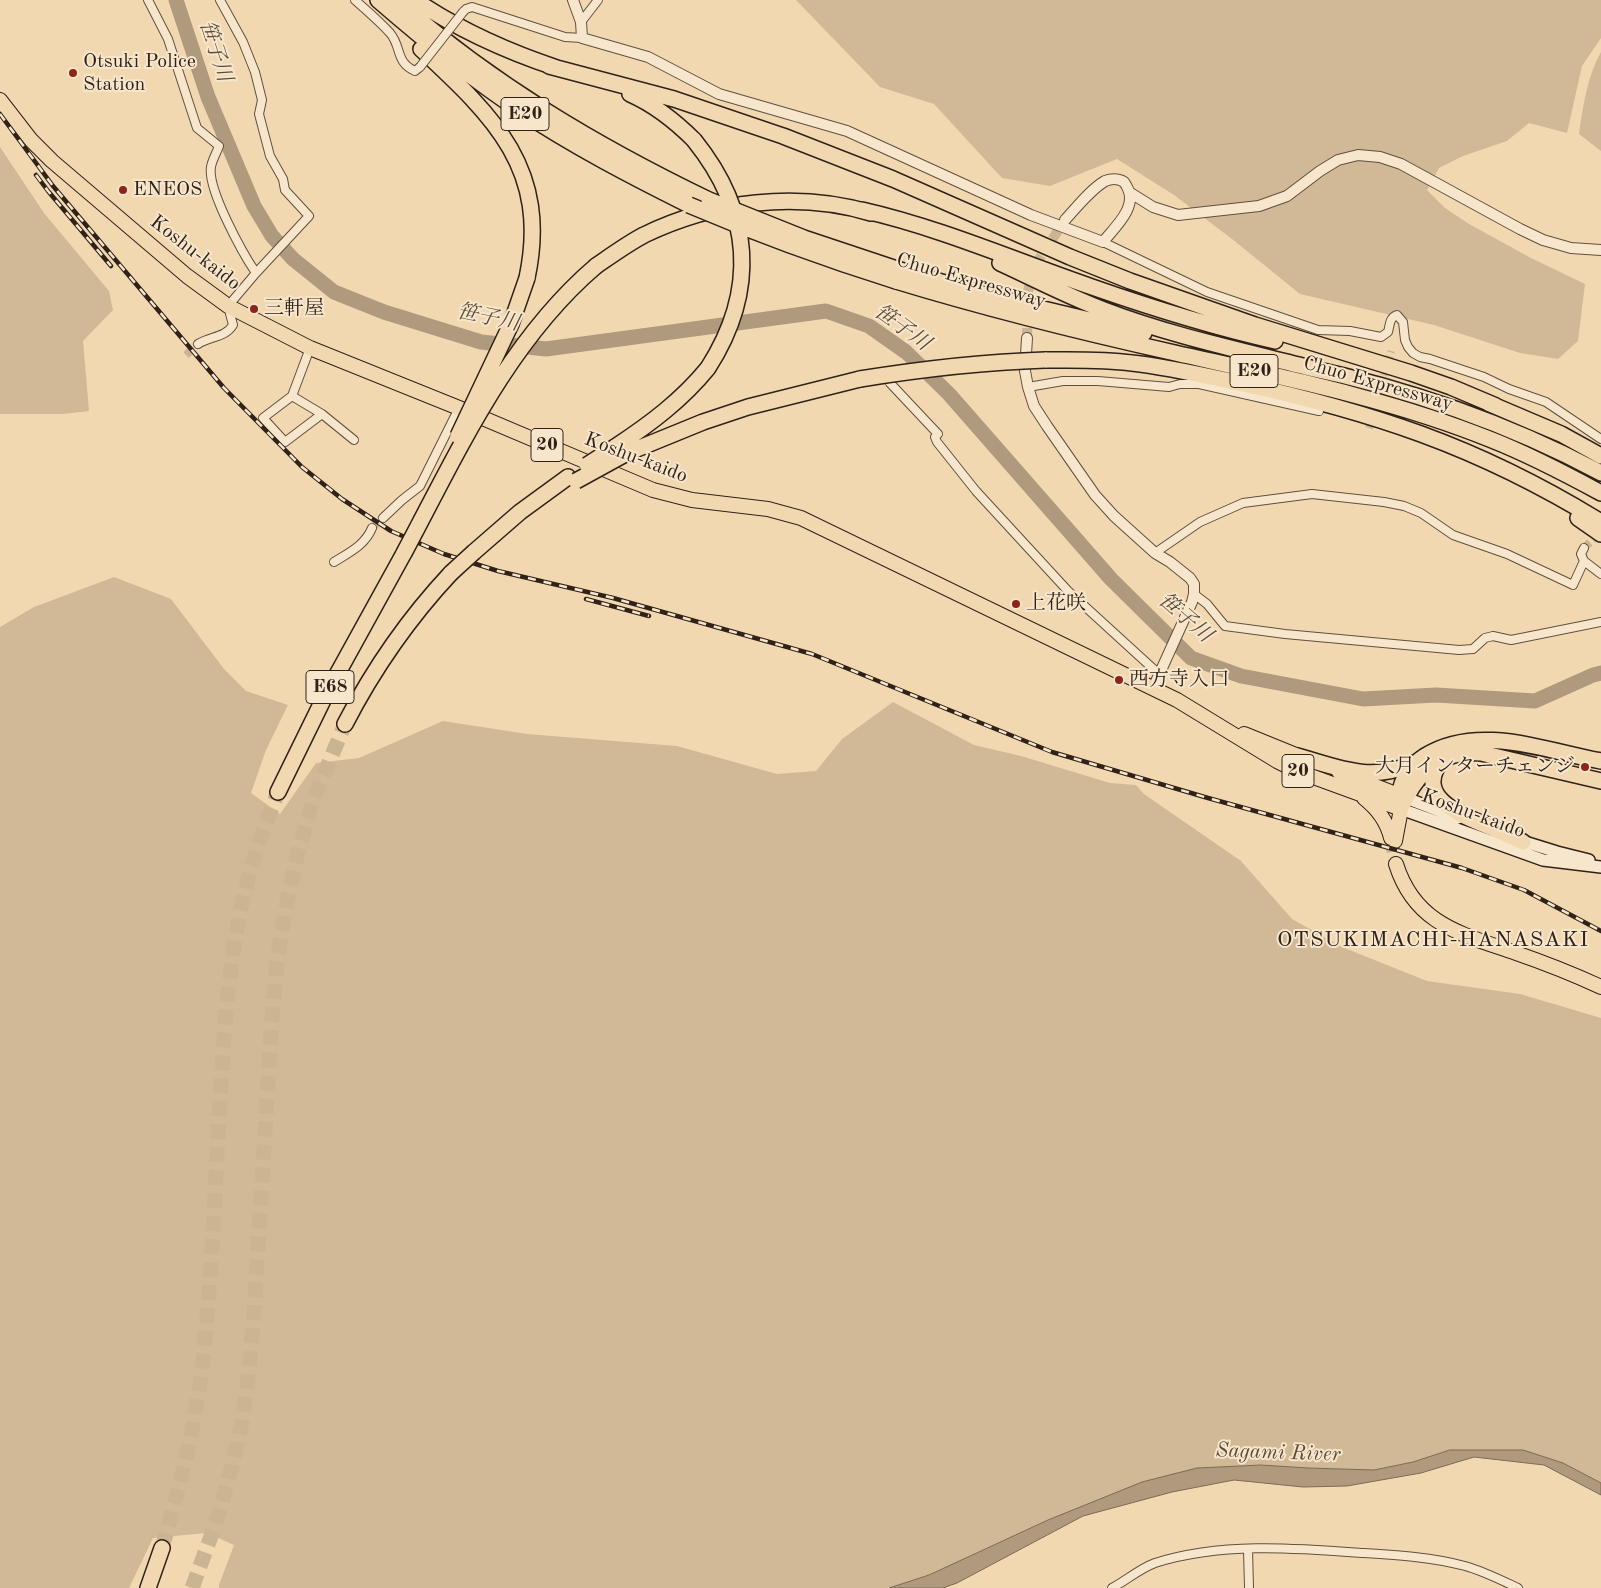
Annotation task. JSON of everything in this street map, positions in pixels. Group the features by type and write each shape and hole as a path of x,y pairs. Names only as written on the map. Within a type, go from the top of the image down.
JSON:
{"highway":[{"path":"368,0 467,92 494,122 505,138 522,172 530,207 533,242 527,278 511,324 403,553"},
{"name":"Chuo Expressway","path":"378,0 439,52 520,111 604,162 689,205 745,229 795,247 898,276 1314,369 1414,396 1460,411 1538,442 1601,473"},
{"name":"Chuo Expressway","path":"396,0 455,48 528,100 613,152 709,200 898,276 991,309 1351,395 1440,421 1508,447 1601,493"},
{"path":"415,0 483,40 549,66 614,87 640,99 668,116 694,140 720,176 729,196 742,254 735,314 728,333 708,368 684,396 646,426 621,450"},
{"path":"549,66 674,100 774,132 893,179 1062,254 1130,280 1255,325 1452,387 1561,434 1601,456"},
{"name":"Koshu-kaido","path":"0,100 31,140 52,161 187,276 228,306 310,348 653,490 692,500 768,509 801,518 1154,688 1297,771 1353,791 1402,801"},
{"path":"403,553 488,400 522,346 558,302 596,266 644,236 693,215 718,209 770,202 800,201 862,210 887,216 944,233 1092,287 1213,326 1366,364 1452,390 1496,406"},
{"path":"862,210 944,238 1069,295 1118,315 1175,333 1314,369"},
{"path":"621,450 748,407 860,379 950,366 996,362 1098,360 1165,368 1359,413 1422,434 1496,465 1534,483 1601,522"},
{"path":"1440,421 1531,462 1601,504"},
{"path":"1422,434 1531,489 1601,534"},
{"name":"E68","path":"345,724 385,654 411,618 451,573 520,512 621,450"},
{"name":"E68","path":"278,792 323,700 403,553"},
{"name":"Koshu-kaido","path":"1203,715 1402,801"},
{"path":"1297,756 1365,774 1394,771 1456,743 1490,740 1601,761"},
{"path":"1402,801 1419,776 1434,764 1455,754 1481,753 1525,765 1601,781"},
{"path":"1444,758 1438,765 1433,779 1434,787 1441,802 1461,815 1523,842"},
{"path":"1353,791 1379,811 1393,839 1402,801 1401,782 1405,774 1416,762"},
{"path":"1396,864 1402,881 1421,909 1451,930 1560,969 1601,986"},
{"path":"148,1588 162,1548"}],"main road":[{"name":"Koshu-kaido","path":"1402,801 1523,842 1601,863"},
{"name":"Koshu-kaido","path":"1402,801 1543,860 1601,867"}],"street":[{"path":"148,0 168,40 197,128 219,146 210,168 215,192 244,255 256,273"},
{"path":"198,344 206,339 221,336 229,331 233,325 228,306 309,216 285,190 283,179 270,156 259,114 262,100 255,72 243,42 220,0"},
{"path":"355,0 390,34 396,42 402,62 415,71 466,8 472,7 564,37 582,38 648,57 719,94 847,131 1030,215 1102,242 1207,292 1318,330 1350,331 1381,337 1388,332 1391,320 1397,315 1403,322 1404,340 1413,353 1420,357 1484,377 1546,402 1601,438"},
{"path":"573,0 581,22 582,38"},
{"path":"581,22 598,0"},
{"path":"1129,192 1153,207 1178,215 1259,206 1287,196 1338,160 1358,155 1380,156 1401,164 1543,240 1571,248 1601,250"},
{"path":"1065,220 1105,181 1114,179 1123,182 1129,192 1130,204 1124,215 1102,242"},
{"path":"1026,338 1025,371 1028,387 1034,406 1047,426 1095,495 1114,516 1155,553 1190,578 1194,584 1193,598 1154,688"},
{"path":"310,348 292,396 263,418 285,442 322,414"},
{"path":"1028,387 1063,381 1169,387 1180,384 1199,384 1319,412"},
{"path":"890,383 938,434 935,437 937,442 976,491 1068,591 1160,674"},
{"path":"292,396 322,414 354,440"},
{"path":"383,518 420,486 458,408"},
{"path":"1155,553 1200,522 1243,503 1312,494 1404,506 1421,513 1454,535 1508,554 1573,586 1584,561"},
{"path":"334,562 361,545 369,536 372,528"},
{"path":"1584,548 1581,554 1584,561 1601,574"},
{"path":"1193,598 1207,604 1226,626 1285,634 1459,650 1473,649 1485,638 1493,636 1511,640 1601,622"},
{"path":"1248,1549 1249,1588"},
{"path":"1112,1588 1140,1570 1154,1564 1199,1553 1248,1549 1322,1550 1430,1559 1466,1566 1518,1588"}],"shaded area":[{"path":"796,0 1601,0 1601,38 1582,66 1567,133 1529,123 1507,141 1463,156 1439,168 1427,190 1445,208 1469,224 1531,258 1585,284 1578,341 1558,359 1520,353 1434,325 1300,294 1174,195 1117,159 1050,186 1002,178 934,104 880,87"},
{"path":"1601,52 1601,151 1579,134 1589,82"},
{"path":"0,147 44,213 109,291 113,310 83,341 89,411 63,414 0,414"},
{"path":"114,577 171,599 224,669 246,691 288,705 266,750 251,793 280,814 316,763 359,758 443,721 527,734 677,746 777,774 816,771 842,739 893,702 974,745 1021,756 1110,783 1136,785 1144,794 1241,861 1292,919 1342,947 1427,981 1520,994 1601,1018 1601,1483 1563,1463 1523,1450 1450,1450 1413,1462 1374,1470 1261,1465 1197,1468 1048,1520 929,1575 889,1588 219,1588 234,1545 207,1533 153,1538 129,1588 0,1588 0,627 34,607"},
{"path":"1450,1450 1523,1450 1563,1463 1601,1483 1601,1495 1544,1465 1474,1457 1421,1473 1347,1486 1303,1487 1234,1480 1172,1492 1083,1516 957,1583 943,1588 889,1588 929,1575 1048,1520 1142,1482 1197,1468 1261,1465 1374,1470 1413,1462"}],"waterway":[{"name":"笹子川","path":"176,0 208,97 254,206 272,236 293,259 334,292 384,312 481,342 546,349 826,311 869,326 906,352 949,394 1111,579 1191,658 1241,676 1363,699 1436,695 1535,701 1601,673"}],"tunnel":[{"path":"1027,338 1028,291 1036,264 1065,220"},
{"path":"186,355 198,344"},
{"path":"1381,387 1391,351"},
{"path":"1369,428 1378,399"},
{"path":"372,528 383,518"},
{"path":"1584,548 1601,532"},
{"path":"192,1588 218,1517 242,1422 254,1313 272,1017 277,962 285,911 312,803 345,724"},
{"path":"162,1548 187,1455 203,1359 211,1263 223,1045 236,933 248,879 278,792"},
{"path":"1391,838 1396,864"}],"railway":[{"path":"0,114 53,186 224,388 302,467 342,499 391,531 444,554 498,571 613,598 812,654 1052,752 1208,798 1462,868 1524,890 1601,931"},
{"path":"36,175 111,266"},
{"path":"586,599 649,616"}],"place":[{"name":"Otsuki Police Station","path":"73,73"},
{"name":"ENEOS","path":"123,190"},
{"name":"三軒屋","path":"254,309"},
{"name":"上花咲","path":"1016,604"},
{"name":"西方寺入口","path":"1119,680"},
{"name":"大月インターチェンジ","path":"1585,767"}],"district":[{"name":"OTSUKIMACHI-HANASAKI","path":"1433,940"}],"water label":[{"name":"Sagami River","path":"1278,1453"}]}
